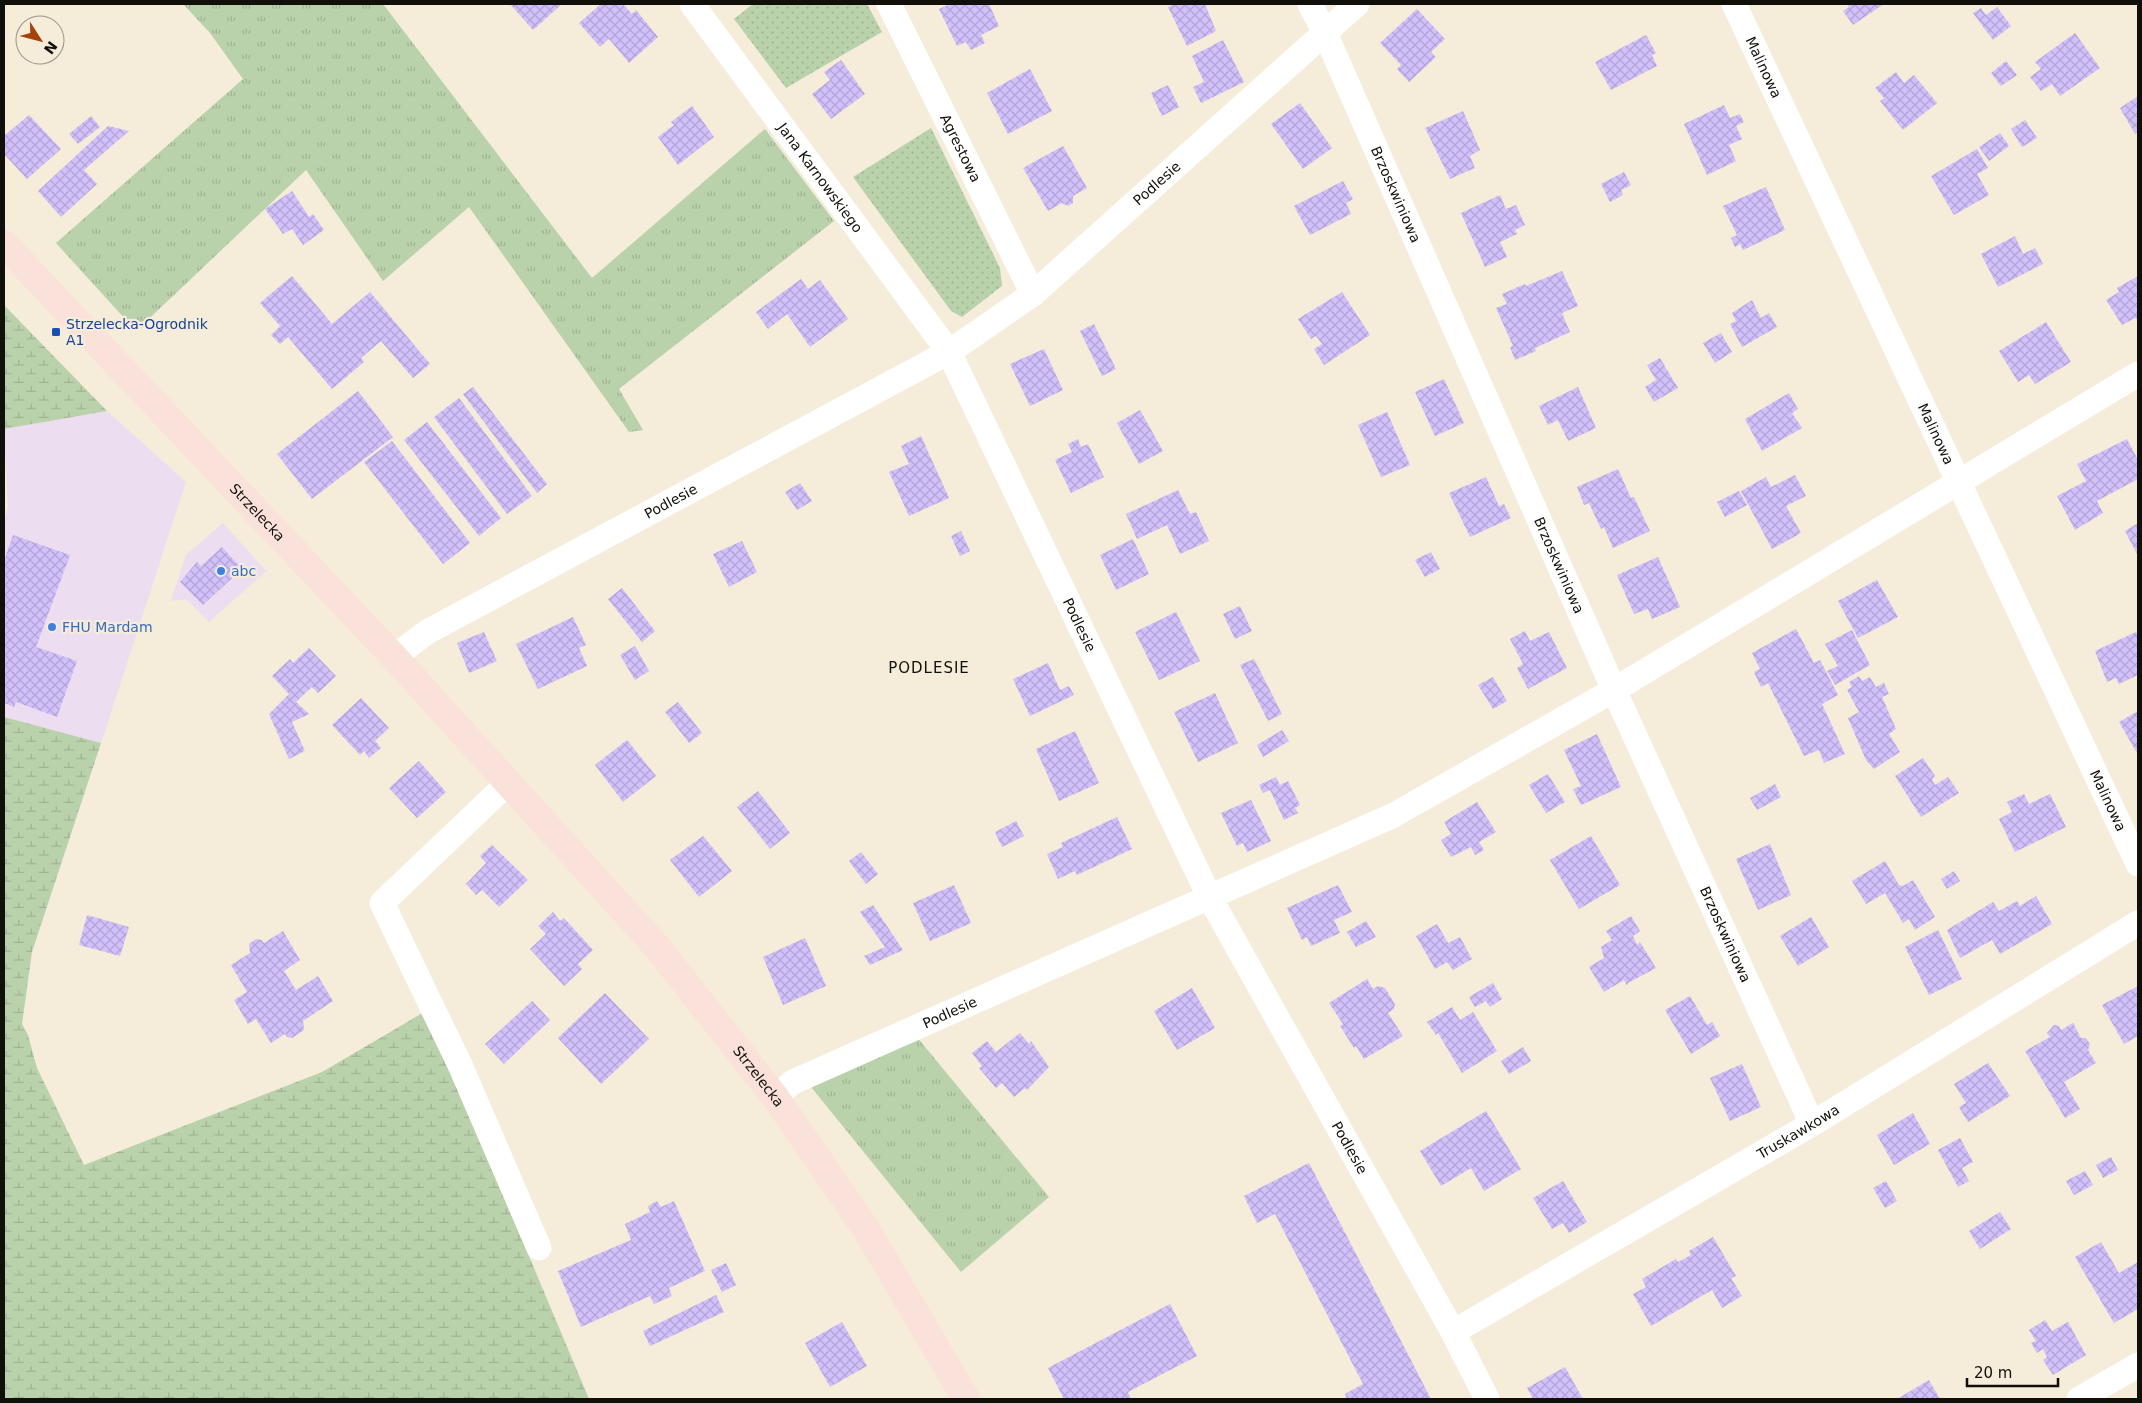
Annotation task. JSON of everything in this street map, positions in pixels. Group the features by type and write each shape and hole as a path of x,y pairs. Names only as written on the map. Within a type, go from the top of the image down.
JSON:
{"street":[{"name":"Jana Karnowskiego","path":"692,4 950,352"},
{"name":"Agrestowa","path":"889,4 1033,294"},
{"name":"Brzoskwiniowa","path":"1310,4 1325,33 1614,690 1812,1124"},
{"name":"Podlesie","path":"394,656 426,632 950,352 1033,294 1357,4"},
{"name":"Malinowa","path":"1734,4 2138,864"},
{"name":"Strzelecka","path":"4,244 394,656 658,947 775,1097 866,1229 966,1399"},
{"name":"Podlesie","path":"950,352 1210,898 1454,1332 1487,1399"},
{"path":"1210,898 1394,815 1614,690 2138,374"},
{"path":"509,782 382,904 460,1065 539,1248"},
{"name":"Podlesie","path":"775,1097 794,1082 1210,898"},
{"name":"Truskawkowa","path":"1454,1332 1812,1124 2138,923"},
{"path":"2079,1399 2138,1365"}],"shaded area":[{"path":"107,411 186,482 101,743 4,717 4,520 8,507 4,429"},
{"path":"223,523 266,571 209,622 186,599 171,601 186,555"}],"green space":[{"path":"185,4 383,4 592,278 765,129 834,221 619,389 643,430 629,432 469,207 383,281 306,170 136,331 56,243 243,79 210,33"},
{"path":"753,4 867,4 882,32 786,88 734,19"},
{"path":"931,128 1000,268 1002,286 962,317 951,311 853,177"},
{"path":"4,305 107,411 4,429"},
{"path":"4,717 101,743 32,952 22,1024 28,1035 37,1068 84,1165 322,1072 426,1011 589,1399 4,1399"},
{"path":"916,1036 1049,1197 961,1272 811,1087"}],"building":[{"path":"510,4 562,4 533,30"},
{"path":"601,4 623,4 632,14 636,10 658,37 629,63 609,39 600,47 579,23"},
{"path":"950,4 989,4 999,26 981,35 985,43 971,50 966,42 957,46 939,9"},
{"path":"1174,4 1205,4 1216,31 1187,46 1168,7"},
{"path":"1847,4 1884,4 1853,25 1843,11 1849,7"},
{"path":"1997,7 2011,26 1993,40 1973,13 1981,8 1986,15"},
{"path":"1417,9 1445,39 1431,52 1436,57 1409,82 1397,69 1401,65 1380,43"},
{"path":"2075,33 2100,68 2060,96 2052,84 2041,91 2030,77 2041,69 2035,62"},
{"path":"1646,35 1656,53 1652,55 1657,66 1611,90 1595,62"},
{"path":"1223,40 1244,82 1201,103 1193,87 1204,82 1192,56"},
{"path":"841,60 865,94 831,119 812,94 830,80 824,72"},
{"path":"2006,61 2017,75 2001,86 1991,73"},
{"path":"1030,69 1052,111 1008,134 987,93"},
{"path":"1896,72 1904,83 1914,75 1937,103 1903,130 1880,101 1884,98 1875,88"},
{"path":"1168,85 1179,107 1162,116 1151,93"},
{"path":"2138,96 2138,132 2135,134 2120,108"},
{"path":"1300,103 1332,148 1303,169 1271,124"},
{"path":"1724,105 1730,118 1740,114 1744,122 1736,126 1742,139 1729,145 1736,161 1707,175 1684,124"},
{"path":"692,106 714,137 678,165 658,137 674,125 671,122"},
{"path":"1463,111 1480,150 1470,156 1475,168 1450,179 1425,128"},
{"path":"29,115 61,149 27,179 4,154 4,136"},
{"path":"91,116 100,127 78,144 69,134"},
{"path":"2025,120 2037,138 2022,147 2011,129"},
{"path":"108,126 129,131 84,170 97,184 61,217 38,191"},
{"path":"2000,133 2009,146 1989,161 1979,147"},
{"path":"1063,146 1087,188 1073,196 1073,203 1068,206 1062,203 1048,211 1023,168"},
{"path":"1977,149 1988,168 1977,174 1989,195 1954,215 1931,176"},
{"path":"1624,172 1631,185 1621,190 1623,195 1610,202 1601,184"},
{"path":"1343,181 1353,199 1346,203 1351,214 1310,235 1294,206"},
{"path":"1766,187 1785,230 1743,250 1740,244 1735,247 1731,238 1737,235 1723,206"},
{"path":"292,191 309,217 313,214 324,230 303,245 292,229 283,234 265,209"},
{"path":"1500,195 1506,209 1516,205 1525,225 1515,230 1517,234 1500,242 1507,257 1485,267 1461,213"},
{"path":"2015,236 2023,254 2035,248 2043,264 1998,287 1981,254"},
{"path":"1562,271 1578,306 1562,313 1570,332 1535,348 1536,351 1515,360 1510,347 1513,346 1496,308 1507,304 1502,294"},
{"path":"292,276 332,324 370,292 430,364 413,378 381,341 361,358 364,362 332,389 288,337 280,344 271,335 280,326 260,303"},
{"path":"2138,276 2138,320 2135,318 2122,325 2106,300 2119,292 2117,288"},
{"path":"801,279 808,289 820,280 848,319 810,347 787,314 768,329 756,312"},
{"path":"1342,292 1370,335 1324,365 1314,349 1322,344 1316,336 1311,339 1298,319"},
{"path":"1752,300 1761,318 1769,313 1777,327 1742,347 1730,324 1736,321 1732,313"},
{"path":"2046,322 2071,362 2035,384 2029,375 2018,382 1999,351"},
{"path":"1094,324 1116,369 1102,376 1080,331"},
{"path":"1721,333 1732,352 1715,363 1703,343"},
{"path":"1044,349 1063,390 1030,406 1010,364"},
{"path":"1660,358 1678,388 1654,402 1645,387 1656,380 1647,365"},
{"path":"1444,379 1464,423 1435,436 1415,392"},
{"path":"473,387 547,484 537,493 463,394"},
{"path":"1578,387 1596,428 1568,441 1558,420 1548,425 1539,406"},
{"path":"358,391 393,437 312,499 277,454"},
{"path":"1789,393 1798,409 1792,413 1802,428 1762,451 1745,419"},
{"path":"459,398 532,496 507,514 434,417"},
{"path":"1140,410 1163,451 1139,464 1117,423"},
{"path":"1387,412 1410,465 1381,477 1358,425"},
{"path":"427,422 501,518 479,536 404,440"},
{"path":"921,436 949,498 909,516 889,472 909,464 901,446"},
{"path":"1078,439 1081,447 1088,444 1104,477 1071,493 1055,460 1072,452 1068,444"},
{"path":"2127,439 2138,460 2138,479 2097,501 2103,513 2075,530 2057,496 2086,481 2077,464"},
{"path":"392,441 470,543 443,564 364,462"},
{"path":"1618,469 1631,498 1634,497 1650,531 1613,548 1604,527 1601,529 1589,503 1584,505 1577,487"},
{"path":"1795,475 1806,496 1786,506 1801,533 1772,549 1741,491 1766,477 1771,487"},
{"path":"1486,477 1499,506 1504,504 1511,518 1470,537 1449,493"},
{"path":"800,483 812,501 797,510 785,492"},
{"path":"1178,490 1190,514 1196,512 1209,541 1180,554 1167,525 1137,539 1126,514"},
{"path":"1739,491 1747,505 1725,517 1717,502"},
{"path":"2138,523 2138,556 2125,531"},
{"path":"961,531 970,551 960,556 951,536"},
{"path":"13,535 70,555 36,647 77,661 57,717 16,702 14,707 4,703 4,561"},
{"path":"1133,539 1149,574 1116,590 1100,555"},
{"path":"742,541 757,572 729,587 713,554"},
{"path":"222,547 242,569 203,605 180,582 197,562 201,566"},
{"path":"1431,552 1440,569 1425,577 1415,560"},
{"path":"1658,557 1680,607 1652,619 1648,609 1634,614 1617,575"},
{"path":"1877,580 1898,617 1858,638 1838,601"},
{"path":"622,588 655,631 642,642 608,599"},
{"path":"1240,606 1252,631 1235,639 1223,614"},
{"path":"1176,612 1200,661 1159,680 1135,632"},
{"path":"573,617 586,645 579,648 587,666 538,689 516,644"},
{"path":"1796,629 1814,663 1820,660 1838,695 1822,704 1845,754 1824,763 1819,750 1804,756 1768,683 1761,687 1754,672 1760,669 1752,653"},
{"path":"1852,630 1870,665 1835,685 1827,671 1838,666 1825,644"},
{"path":"1525,631 1530,641 1549,632 1567,668 1528,689 1517,668 1523,664 1510,639"},
{"path":"484,632 497,661 469,673 457,643"},
{"path":"2136,632 2138,637 2138,675 2119,684 2116,678 2107,682 2095,651"},
{"path":"635,646 649,671 635,680 620,655"},
{"path":"309,648 336,676 318,693 312,687 296,702 309,714 292,722 305,751 289,759 269,714 289,694 272,676 290,659 293,663"},
{"path":"1254,659 1282,714 1268,721 1240,665"},
{"path":"1048,663 1060,690 1069,686 1074,695 1030,716 1013,679"},
{"path":"1859,676 1862,681 1870,677 1876,687 1884,683 1889,694 1882,697 1896,729 1889,734 1900,752 1874,769 1866,760 1848,718 1859,712 1847,690 1852,687 1849,682"},
{"path":"1493,677 1507,701 1493,709 1478,685"},
{"path":"1215,693 1238,743 1198,762 1174,712"},
{"path":"361,698 389,728 375,741 381,748 369,758 364,751 360,755 332,725"},
{"path":"678,702 702,733 689,743 665,712"},
{"path":"2138,711 2138,752 2137,753 2119,722"},
{"path":"1282,730 1289,741 1263,757 1257,745"},
{"path":"1075,731 1099,783 1059,801 1036,749"},
{"path":"1597,734 1621,787 1581,805 1573,789 1581,786 1564,750"},
{"path":"627,740 656,776 623,802 595,765"},
{"path":"1923,758 1935,776 1932,779 1935,785 1948,777 1959,793 1921,817 1895,776"},
{"path":"419,761 446,792 417,818 389,788"},
{"path":"1548,774 1565,802 1546,813 1529,785"},
{"path":"1276,777 1280,785 1288,781 1300,805 1295,808 1298,813 1284,820 1270,790 1263,793 1259,785"},
{"path":"1775,784 1781,797 1757,810 1750,798"},
{"path":"758,791 790,833 770,849 737,807"},
{"path":"2024,794 2029,804 2050,794 2066,827 2015,852 1999,819 2012,812 2007,802"},
{"path":"1251,800 1271,841 1247,852 1243,843 1237,846 1221,813"},
{"path":"1477,802 1496,832 1479,842 1484,850 1475,855 1471,847 1451,857 1441,840 1451,834 1444,822"},
{"path":"1117,817 1132,849 1077,875 1075,871 1058,879 1047,854 1063,847 1061,843"},
{"path":"1016,821 1024,836 1002,847 995,832"},
{"path":"703,836 732,871 699,897 670,860"},
{"path":"1591,836 1620,885 1579,909 1550,860"},
{"path":"1770,844 1791,895 1758,910 1736,859"},
{"path":"492,845 528,880 499,907 482,890 476,895 466,884 486,863 480,856"},
{"path":"861,852 878,874 866,884 849,861"},
{"path":"1885,861 1899,885 1903,886 1913,880 1935,917 1915,930 1909,919 1903,923 1885,893 1866,904 1852,881"},
{"path":"1954,871 1960,881 1947,889 1941,879"},
{"path":"954,885 971,923 930,941 913,903"},
{"path":"1338,885 1352,912 1334,920 1340,933 1311,946 1307,937 1302,940 1287,908"},
{"path":"2036,896 2052,924 2000,954 1992,940 1960,958 1947,930 1993,902 1999,911 2017,901 2020,906"},
{"path":"873,905 903,950 870,965 864,956 885,947 860,912"},
{"path":"553,912 560,921 564,918 593,950 578,964 582,969 564,986 530,949 546,934 538,926"},
{"path":"87,915 129,927 120,956 79,945"},
{"path":"1631,916 1640,931 1633,936 1637,945 1640,942 1656,968 1628,983 1627,986 1624,980 1604,992 1589,967 1604,958 1601,947 1612,940 1606,931"},
{"path":"1811,917 1829,947 1798,966 1780,936"},
{"path":"1366,921 1376,937 1356,947 1347,932"},
{"path":"1437,924 1448,943 1460,937 1472,959 1453,970 1447,962 1435,969 1416,936"},
{"path":"1938,930 1962,979 1929,995 1905,947"},
{"path":"283,931 300,960 284,971 296,990 318,976 333,1001 303,1021 304,1030 292,1038 287,1037 285,1034 271,1043 256,1019 248,1024 234,1000 247,992 231,965 250,953 249,944 256,939 262,940 264,943"},
{"path":"805,938 826,986 783,1005 763,957"},
{"path":"1367,979 1373,989 1378,986 1385,988 1395,1004 1394,1009 1388,1013 1403,1036 1364,1059 1356,1046 1354,1048 1340,1026 1343,1024 1329,1003"},
{"path":"1493,983 1502,999 1490,1007 1486,1001 1475,1007 1469,997"},
{"path":"2138,986 2138,1036 2124,1044 2102,1005"},
{"path":"1192,988 1215,1028 1177,1050 1154,1011"},
{"path":"605,993 649,1039 601,1084 558,1038"},
{"path":"1690,996 1707,1025 1712,1022 1720,1036 1691,1054 1665,1010"},
{"path":"532,1001 550,1020 504,1064 485,1044"},
{"path":"1452,1007 1460,1020 1473,1012 1497,1051 1462,1073 1438,1033 1436,1035 1427,1022"},
{"path":"2073,1023 2081,1038 2086,1038 2090,1044 2088,1050 2096,1063 2064,1082 2080,1109 2065,1118 2025,1051 2050,1037 2047,1033 2054,1025 2059,1026 2061,1030"},
{"path":"1020,1033 1029,1044 1031,1041 1049,1067 1027,1090 1025,1088 1014,1097 1002,1083 996,1088 979,1068 982,1066 972,1053 987,1041 996,1052"},
{"path":"1523,1047 1531,1061 1509,1074 1501,1061"},
{"path":"1988,1063 2010,1096 1968,1122 1959,1107 1966,1103 1954,1084"},
{"path":"1742,1064 1761,1107 1730,1121 1710,1078"},
{"path":"1486,1111 1521,1169 1484,1191 1471,1168 1441,1186 1420,1151"},
{"path":"1913,1113 1930,1144 1894,1165 1877,1135"},
{"path":"1960,1138 1973,1162 1962,1168 1969,1181 1958,1187 1938,1150"},
{"path":"2111,1157 2118,1170 2103,1178 2096,1165"},
{"path":"1309,1163 1431,1399 1347,1399 1345,1394 1363,1384 1275,1214 1257,1223 1244,1196"},
{"path":"2085,1171 2093,1185 2074,1195 2066,1181"},
{"path":"1563,1181 1587,1222 1569,1233 1563,1223 1552,1229 1533,1198"},
{"path":"1886,1181 1897,1201 1885,1208 1873,1188"},
{"path":"657,1201 661,1207 674,1201 705,1271 669,1288 672,1296 654,1304 650,1296 581,1327 558,1271 631,1240 625,1224 650,1212 648,1206"},
{"path":"2000,1212 2011,1229 1980,1249 1969,1231"},
{"path":"1713,1237 1736,1276 1731,1278 1742,1296 1722,1308 1712,1290 1651,1326 1633,1294 1646,1287 1642,1279 1676,1259 1678,1262 1691,1255 1689,1251"},
{"path":"2101,1242 2119,1273 2138,1262 2138,1309 2114,1323 2075,1257"},
{"path":"726,1263 736,1285 722,1292 711,1270"},
{"path":"716,1295 724,1312 650,1346 643,1331"},
{"path":"1170,1304 1197,1356 1128,1392 1131,1399 1064,1399 1048,1368"},
{"path":"2045,1320 2052,1331 2068,1322 2086,1355 2053,1375 2043,1360 2047,1357 2043,1349 2037,1353 2031,1343 2036,1341 2029,1330"},
{"path":"842,1322 867,1366 830,1387 805,1343"},
{"path":"1565,1367 1583,1399 1533,1399 1527,1388"},
{"path":"1929,1380 1940,1399 1897,1399"}],"place":[{"name":"Strzelecka-Ogrodnik A1","path":"56,332"},
{"name":"abc","path":"221,571"},
{"name":"FHU Mardam","path":"52,627"}],"district":[{"name":"PODLESIE","path":"929,668"}]}
